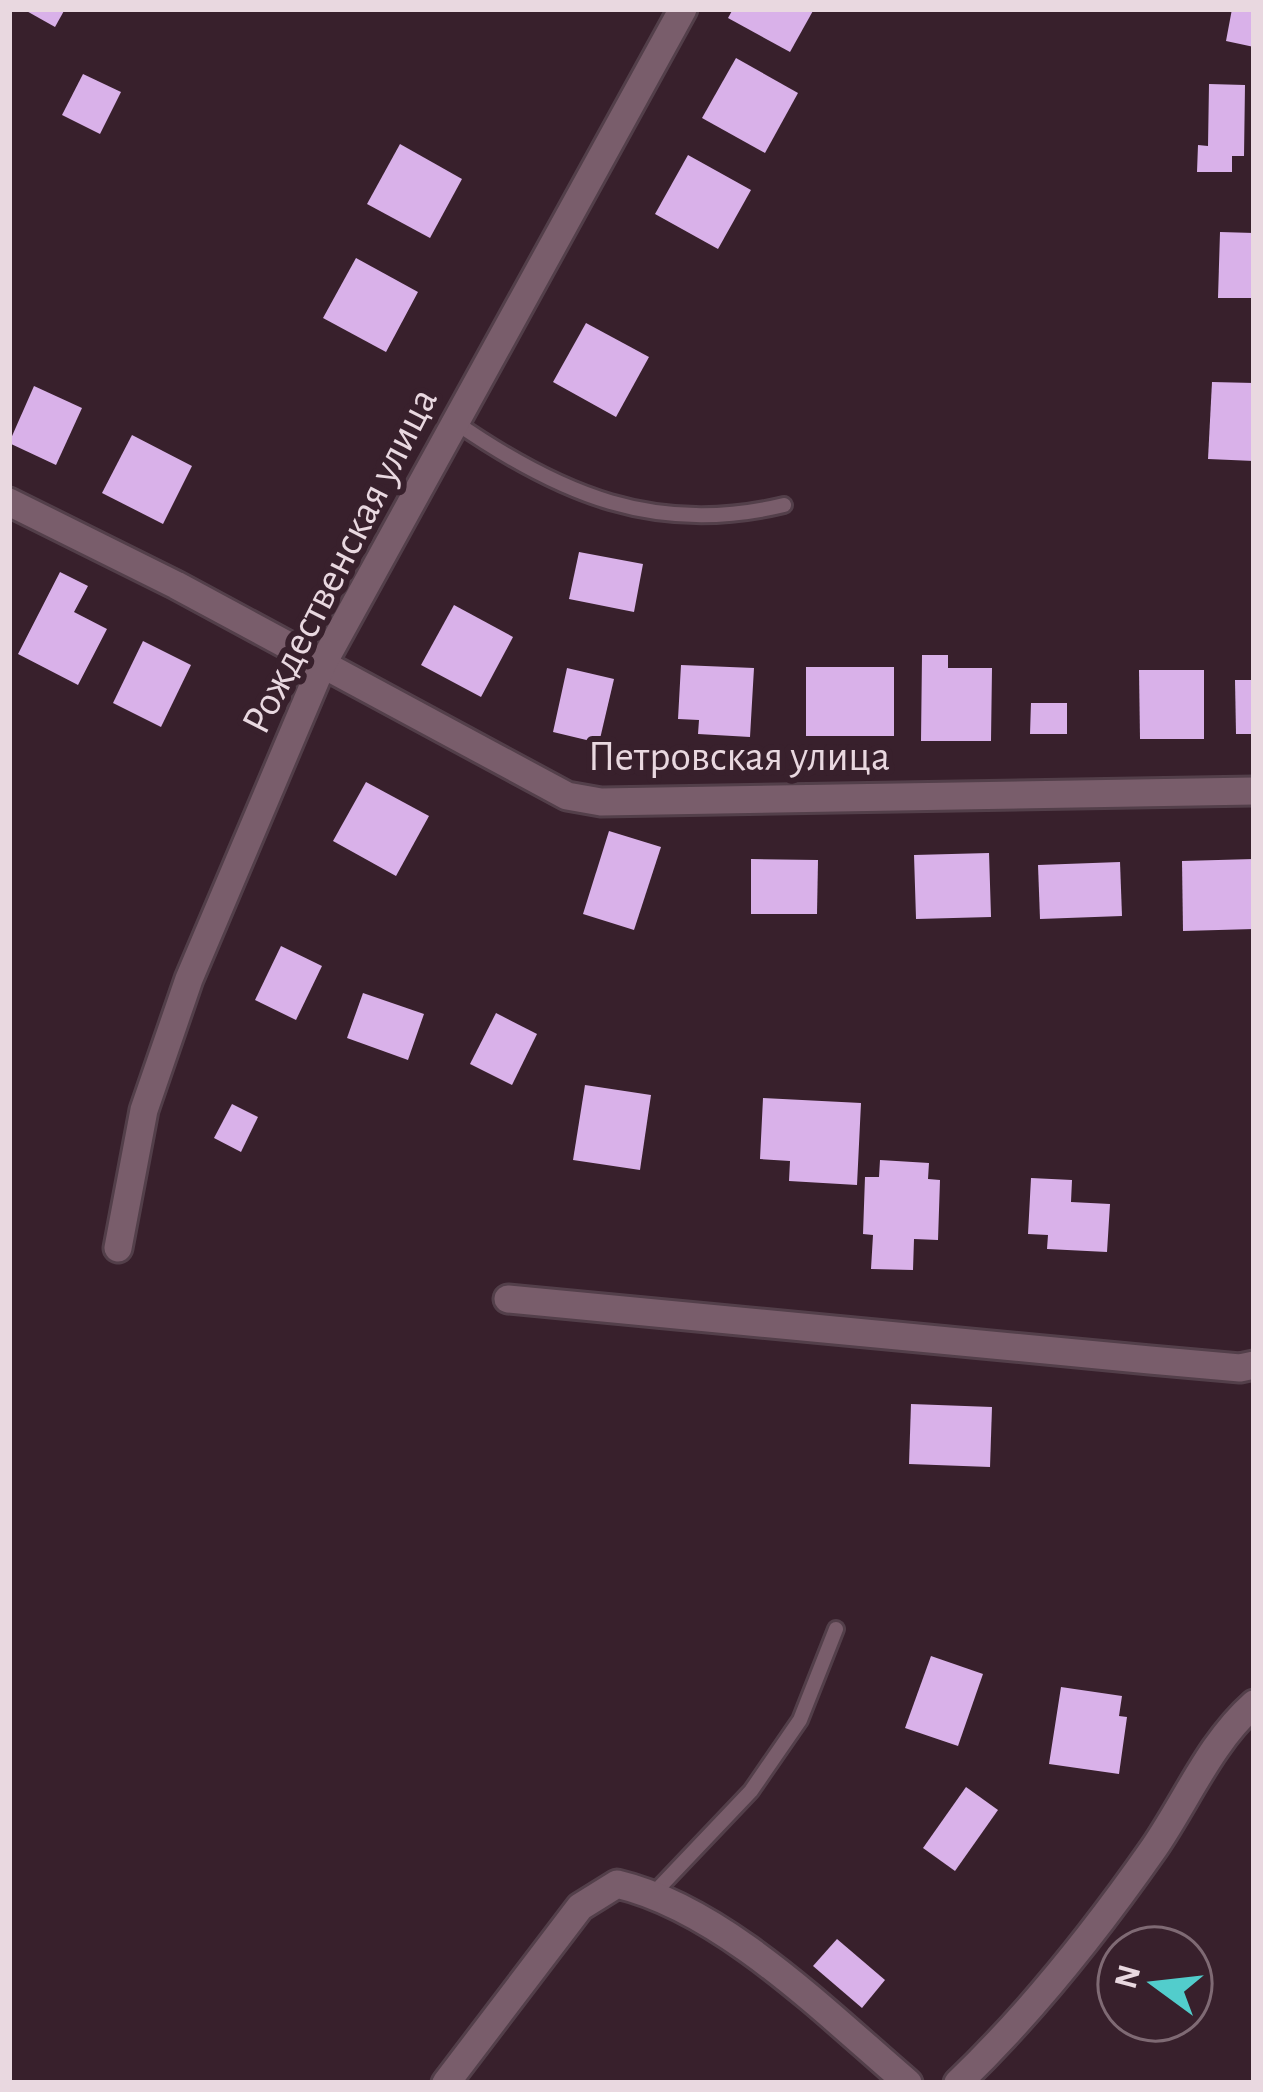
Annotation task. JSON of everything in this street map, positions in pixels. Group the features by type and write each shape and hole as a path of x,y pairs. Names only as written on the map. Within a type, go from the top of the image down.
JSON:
{"street":[{"name":"Рождественская улица","path":"118,1249 144,1110 189,980 322,663 683,9"},
{"name":"Петровская улица","path":"9,502 567,796 601,802 1254,791"},
{"path":"508,1298 1150,1360 1240,1368 1254,1365"},
{"path":"958,2083 1013,2030 1154,1847 1232,1723 1254,1704"},
{"path":"446,2083 580,1907 617,1884 654,1892 765,1961 908,2083"}],"lane":[{"path":"455,422 519,466 592,497 660,515 738,516 784,505"},
{"path":"654,1892 751,1792 800,1720 836,1630"}],"building":[{"path":"23,9 65,9 55,27"},
{"path":"733,9 814,9 790,52 728,18"},
{"path":"1232,9 1254,9 1254,47 1226,41"},
{"path":"736,58 798,93 765,153 702,118"},
{"path":"83,74 121,92 100,134 62,115"},
{"path":"1209,84 1245,85 1244,156 1232,156 1232,172 1197,172 1198,145 1208,146"},
{"path":"400,144 462,179 430,238 367,204"},
{"path":"688,155 751,190 718,249 655,214"},
{"path":"1220,232 1254,233 1254,298 1218,298"},
{"path":"356,258 418,292 386,352 323,318"},
{"path":"586,323 649,357 616,417 553,382"},
{"path":"1212,382 1254,383 1254,461 1208,459"},
{"path":"34,386 82,408 56,465 9,443"},
{"path":"132,435 192,466 163,524 102,493"},
{"path":"579,552 643,564 634,612 569,599"},
{"path":"60,572 88,586 74,612 107,629 78,685 18,654"},
{"path":"454,605 513,637 481,697 421,665"},
{"path":"143,641 191,665 161,727 113,703"},
{"path":"922,655 948,655 948,668 992,668 991,741 921,741"},
{"path":"681,665 754,668 750,737 698,734 699,720 678,719"},
{"path":"806,667 894,667 894,736 806,736"},
{"path":"567,668 614,679 599,743 553,732"},
{"path":"1139,670 1204,670 1204,739 1140,739"},
{"path":"1235,680 1254,680 1254,734 1236,734"},
{"path":"1031,703 1067,703 1067,734 1030,734"},
{"path":"366,782 429,816 396,876 333,841"},
{"path":"609,831 661,847 634,930 583,914"},
{"path":"989,853 991,917 916,919 914,855"},
{"path":"751,859 818,860 817,914 751,914"},
{"path":"1254,859 1254,929 1183,931 1182,861"},
{"path":"1120,862 1122,916 1040,919 1038,865"},
{"path":"281,946 322,966 296,1020 255,1000"},
{"path":"363,993 424,1014 408,1060 347,1038"},
{"path":"496,1013 537,1034 512,1085 470,1064"},
{"path":"585,1085 651,1095 640,1170 573,1160"},
{"path":"763,1098 861,1103 857,1185 789,1181 790,1161 760,1159"},
{"path":"232,1104 258,1117 241,1152 214,1138"},
{"path":"880,1160 929,1163 928,1179 940,1180 938,1240 914,1239 913,1270 871,1269 873,1235 863,1234 865,1177 879,1177"},
{"path":"1031,1178 1072,1180 1071,1202 1110,1204 1107,1252 1047,1249 1048,1235 1028,1234"},
{"path":"911,1404 992,1407 990,1467 909,1464"},
{"path":"931,1656 983,1674 958,1746 905,1728"},
{"path":"1061,1687 1122,1696 1119,1716 1127,1717 1119,1774 1049,1764"},
{"path":"966,1787 998,1810 955,1871 923,1848"},
{"path":"837,1939 885,1980 862,2008 813,1966"}]}
